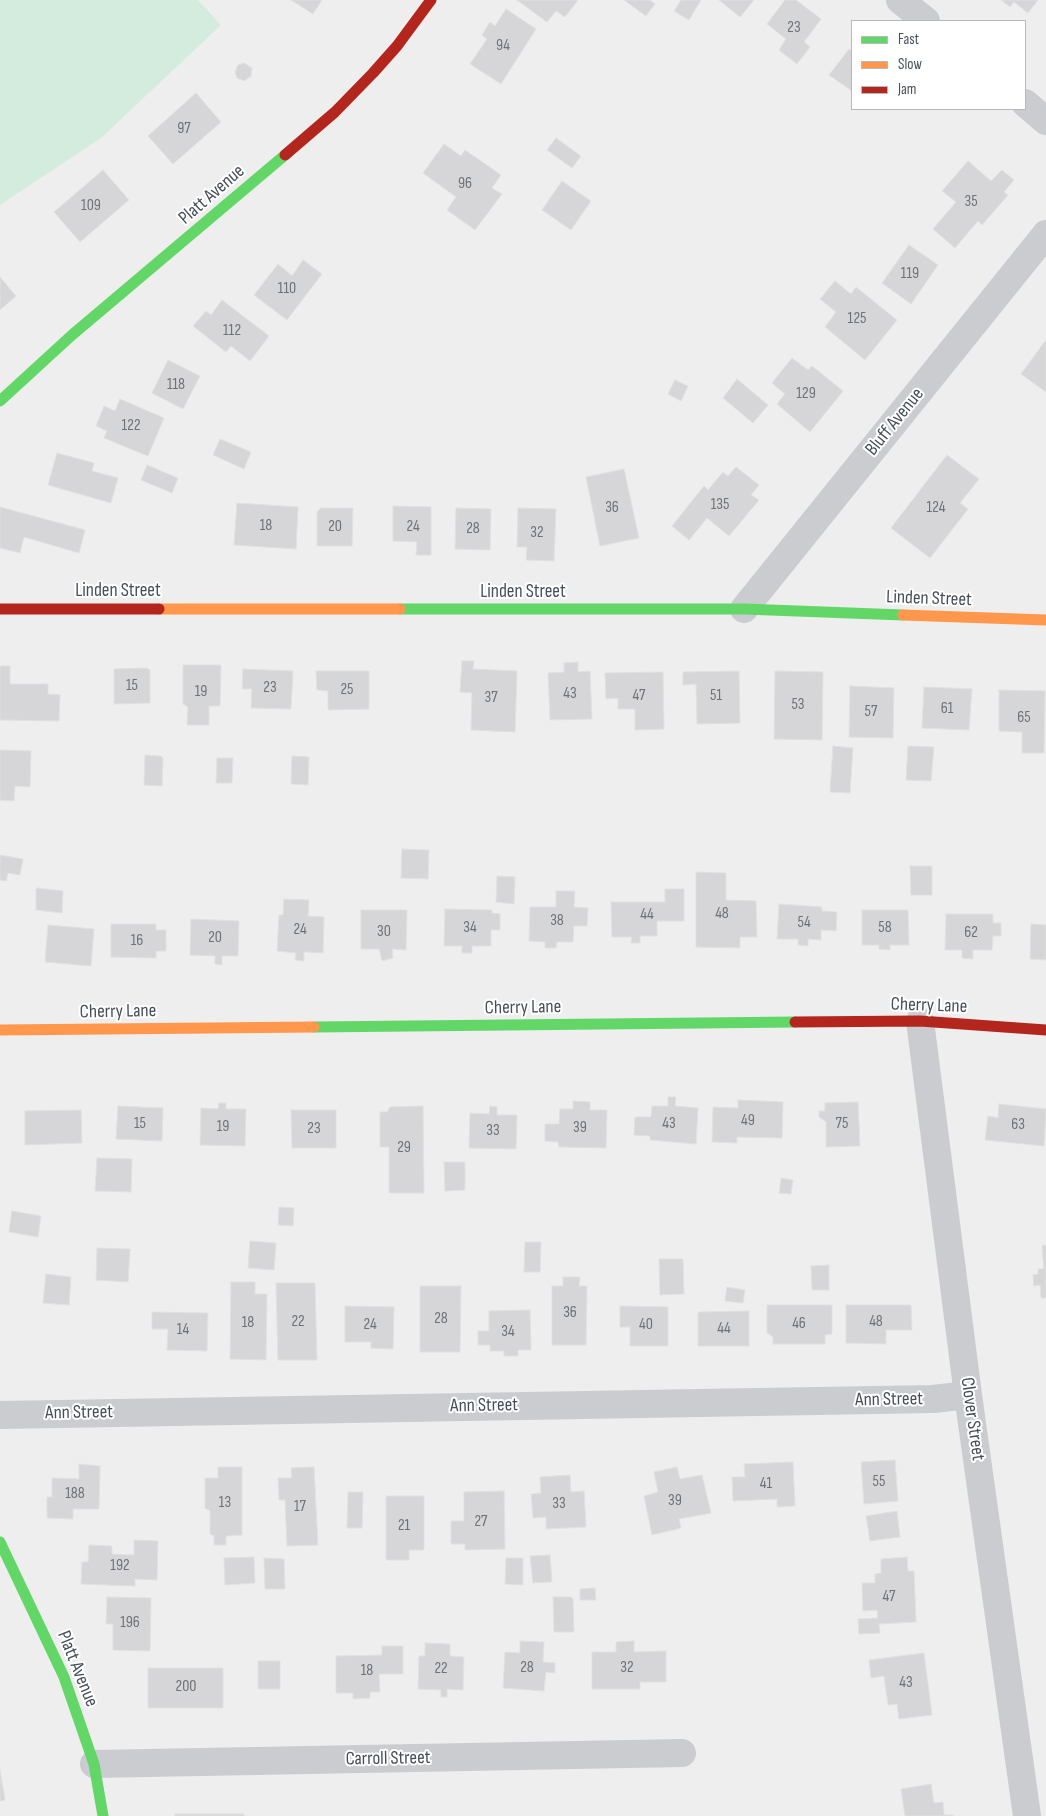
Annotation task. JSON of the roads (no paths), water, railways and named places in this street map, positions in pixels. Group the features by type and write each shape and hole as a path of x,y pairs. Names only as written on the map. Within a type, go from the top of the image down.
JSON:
{"street":[{"name":"Platt Avenue","path":"0,401 72,335 335,112 397,46 430,0"},
{"path":"900,0 925,20"},
{"path":"1026,104 1046,121"},
{"name":"Bluff Avenue","path":"744,610 1046,234"},
{"name":"Linden Street","path":"0,609 744,610 1046,620"},
{"name":"Cherry Lane","path":"0,1030 920,1021 1046,1030"},
{"name":"Clover Street","path":"920,1021 968,1395 1027,1816"},
{"name":"Ann Street","path":"0,1415 933,1399 968,1395"},
{"name":"Platt Avenue","path":"0,1542 18,1576 64,1677 94,1764 102,1816"},
{"name":"Carroll Street","path":"94,1764 682,1753"}]}
